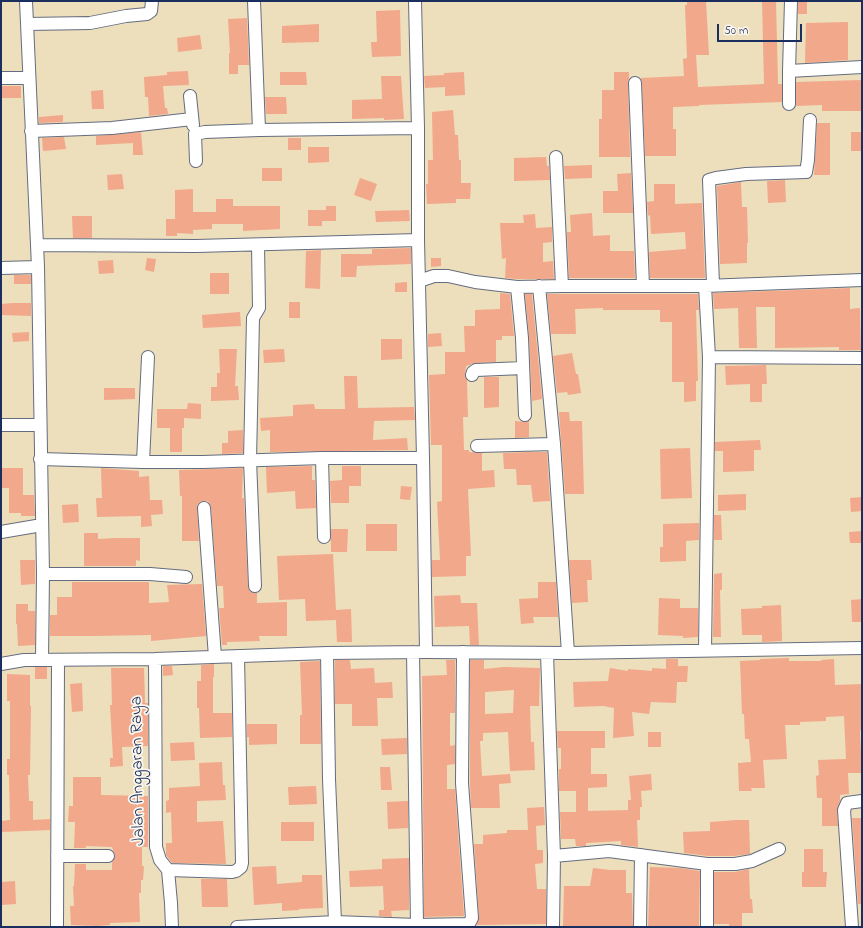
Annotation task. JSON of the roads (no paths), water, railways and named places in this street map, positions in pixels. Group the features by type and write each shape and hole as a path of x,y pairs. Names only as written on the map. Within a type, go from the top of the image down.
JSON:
{"street":[{"path":"26,1 38,267 43,574 42,660"},
{"path":"27,24 90,23 126,16 147,14 151,11 152,1"},
{"path":"254,1 260,130"},
{"path":"415,1 426,652"},
{"path":"789,104 791,1"},
{"path":"789,71 862,67"},
{"path":"1,78 29,78"},
{"path":"635,83 643,286"},
{"path":"190,96 195,134 196,161"},
{"path":"31,131 112,128 192,119"},
{"path":"705,650 709,357 709,180 746,174 806,172 810,120"},
{"path":"195,134 205,132 260,130 418,128"},
{"path":"556,157 562,286"},
{"path":"37,245 258,245 418,240"},
{"path":"255,586 250,460 253,318 259,308 258,245"},
{"path":"1,268 38,267"},
{"path":"419,281 434,276 448,276 475,282 517,288 539,286 709,285 862,280"},
{"path":"539,286 554,444 568,653"},
{"path":"517,288 522,338 525,415"},
{"path":"143,462 148,357"},
{"path":"709,357 862,358"},
{"path":"472,375 476,370 523,368"},
{"path":"1,425 40,425"},
{"path":"477,446 554,444"},
{"path":"40,459 203,462 322,458 423,458"},
{"path":"322,458 324,537"},
{"path":"204,508 215,657"},
{"path":"1,532 42,525"},
{"path":"43,574 150,574 186,578"},
{"path":"1,664 24,660 155,659 327,653 568,653 862,648"},
{"path":"413,652 417,925"},
{"path":"237,927 335,922 417,925 468,924 472,920 462,783 463,652"},
{"path":"327,653 329,779 335,922"},
{"path":"547,653 554,856 554,927"},
{"path":"168,870 232,872 241,867 238,656"},
{"name":"Jalan Anggaran Raya","path":"155,659 156,847 160,860 168,870 172,927"},
{"path":"57,927 58,660"},
{"path":"852,927 844,810 847,803 862,801"},
{"path":"554,856 609,851 707,864 735,864 752,861 779,849"},
{"path":"640,927 641,855"},
{"path":"57,856 108,856"},
{"path":"707,864 708,927"}]}
